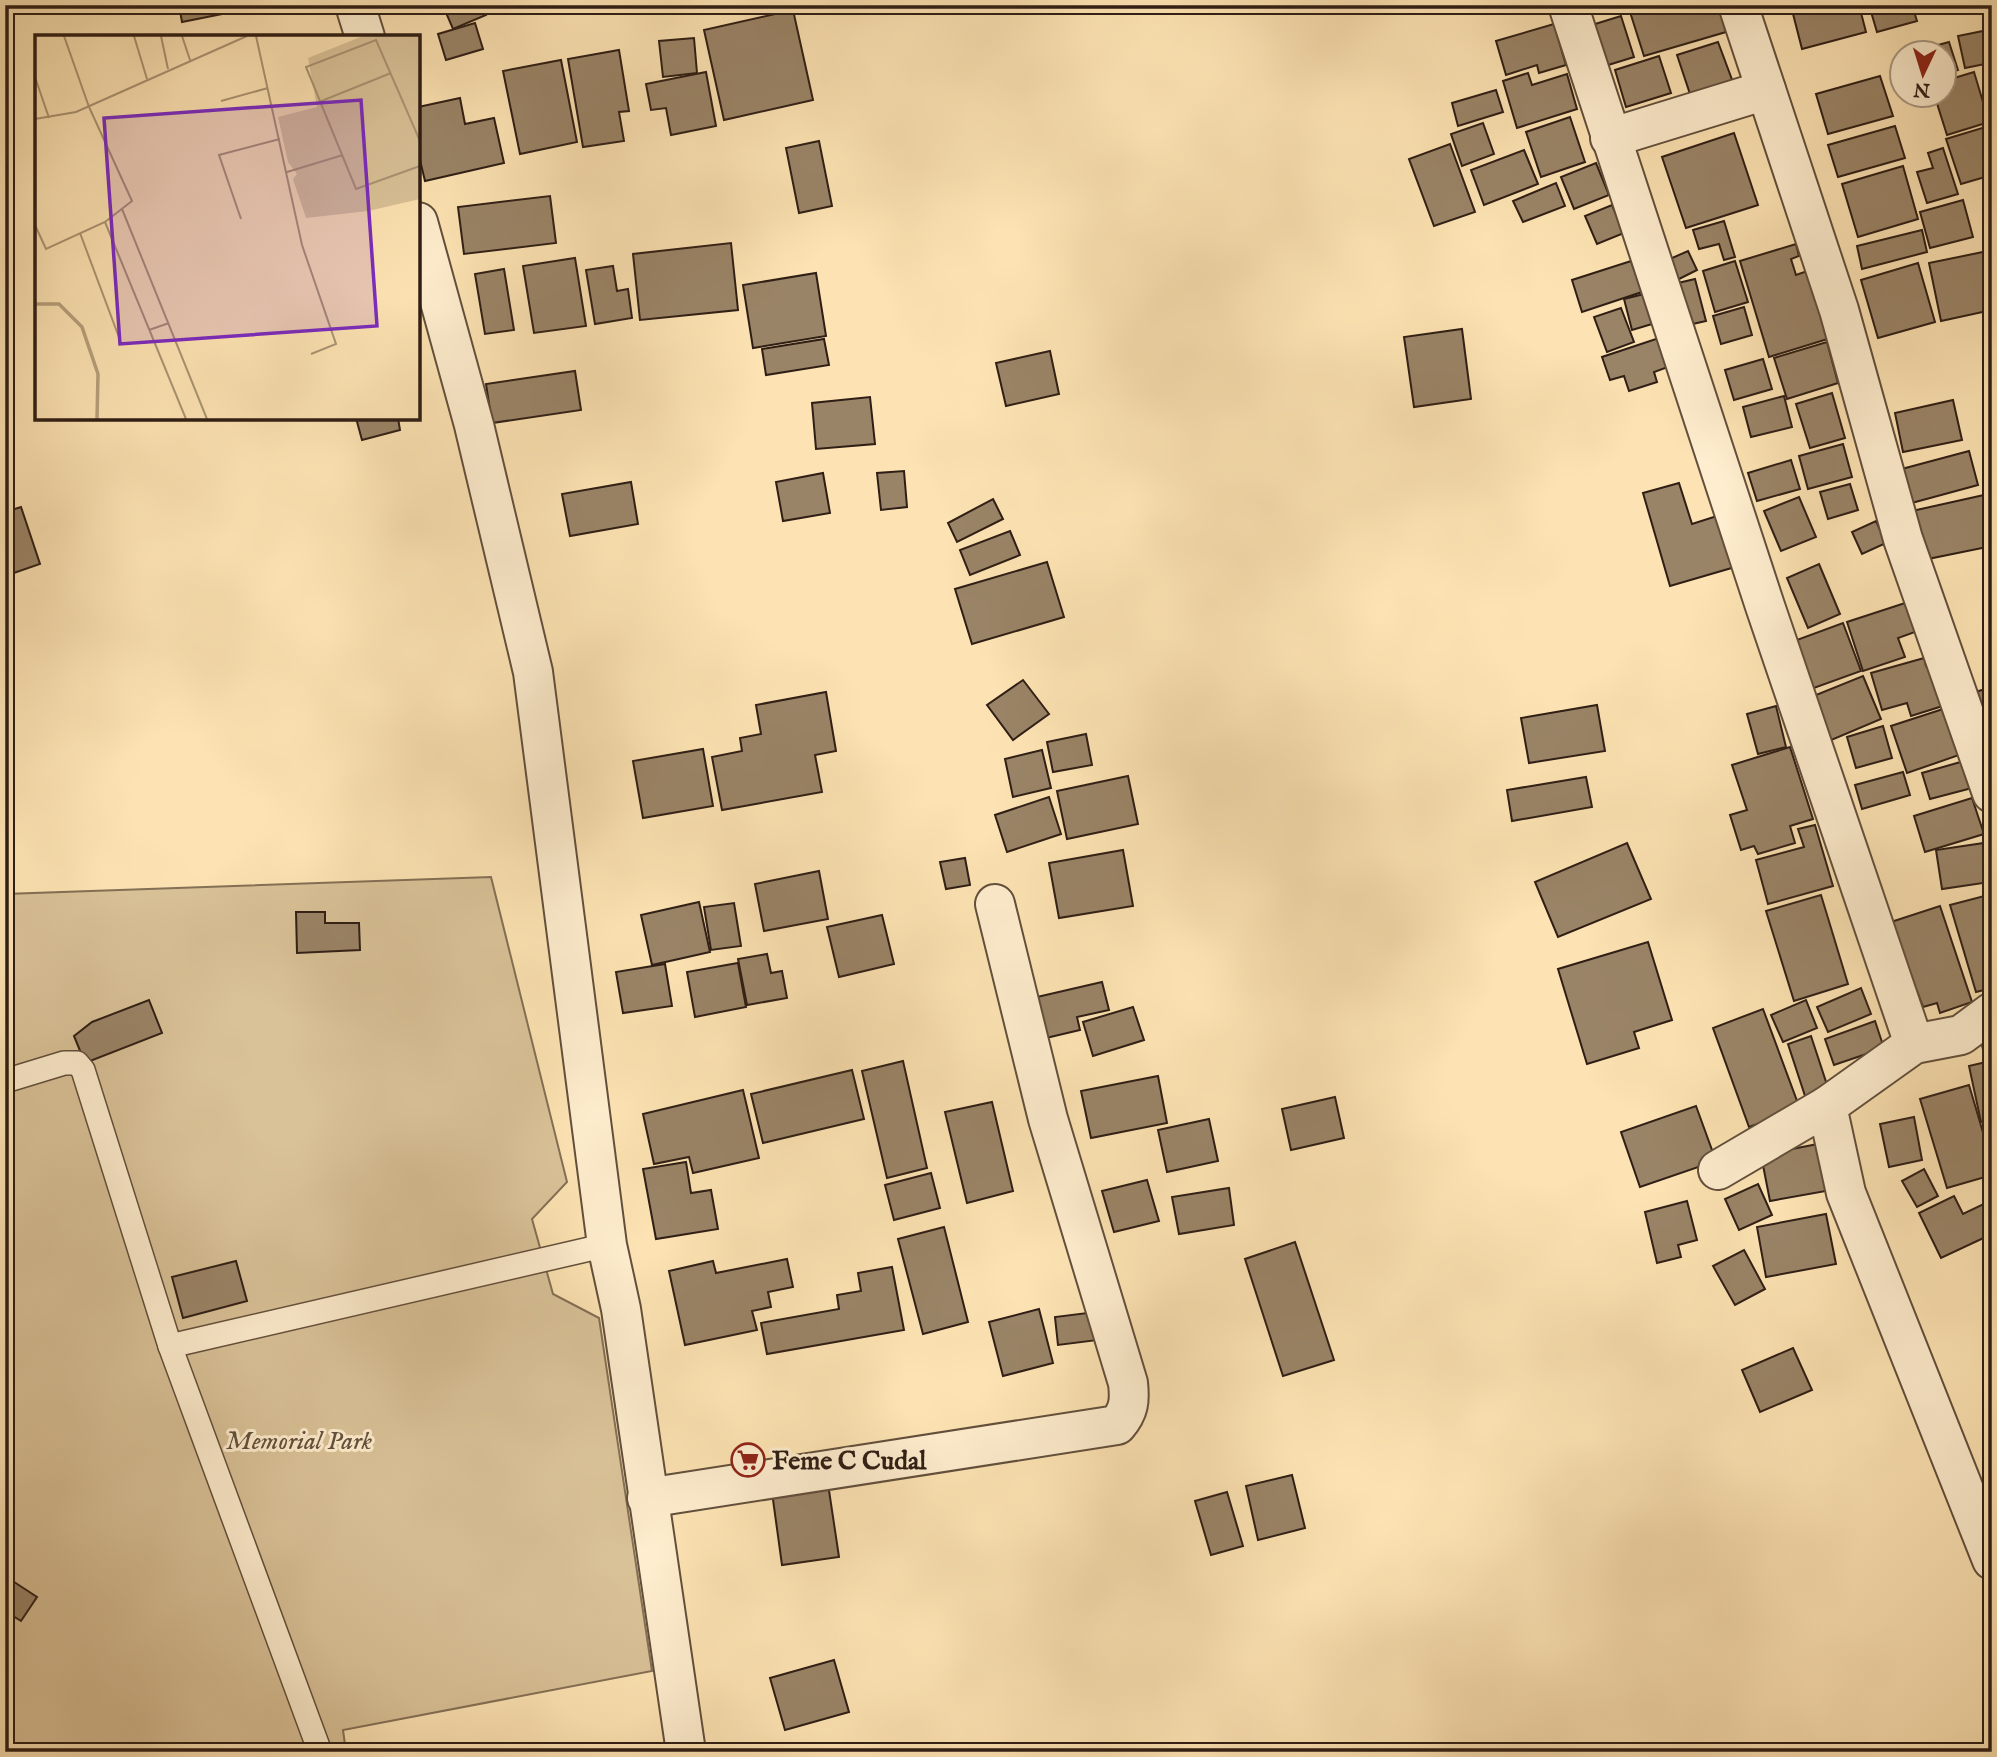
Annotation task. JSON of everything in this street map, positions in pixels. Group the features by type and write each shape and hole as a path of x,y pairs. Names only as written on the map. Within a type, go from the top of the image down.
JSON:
{"street":[{"path":"355,5 364,35"},
{"path":"1567,5 1914,1044"},
{"path":"1738,5 1839,310 1903,539 1992,793"},
{"path":"1610,138 1766,90"},
{"path":"420,229 474,425 533,672 607,1245 621,1309 686,1752"},
{"path":"647,1498 1117,1425 1126,1414 1130,1401 1128,1383 1048,1119 995,904"},
{"path":"1718,1170 1827,1105 1914,1044 1961,1035 1992,1012"},
{"path":"1827,1105 1846,1192 1992,1560"}],"lane":[{"path":"5,1081 64,1063 76,1063 83,1070 170,1346 320,1752"},
{"path":"170,1346 607,1245"}],"green space":[{"name":"Memorial Park","path":"491,877 567,1182 532,1219 553,1294 599,1318 652,1671 343,1730 346,1752 5,1752 5,894"}],"building":[{"path":"179,5 267,5 182,22"},
{"path":"451,5 482,5 486,15 453,29 444,8"},
{"path":"1483,5 1513,5 1485,13"},
{"path":"1651,5 1718,5 1726,32 1644,56 1630,12"},
{"path":"1859,5 1866,32 1802,49 1791,6"},
{"path":"1869,5 1912,5 1917,21 1877,32"},
{"path":"793,10 813,100 724,120 704,30"},
{"path":"1621,16 1634,57 1605,66 1592,25"},
{"path":"475,23 483,49 446,60 438,34"},
{"path":"1554,24 1566,65 1539,73 1537,65 1506,75 1496,41"},
{"path":"1983,31 1990,63 1965,68 1958,36"},
{"path":"694,38 697,73 663,77 659,41"},
{"path":"1718,42 1734,85 1692,100 1677,55"},
{"path":"619,50 629,111 619,112 624,141 583,147 568,59"},
{"path":"1659,56 1671,93 1626,107 1615,70"},
{"path":"561,60 577,142 520,154 503,71"},
{"path":"706,72 716,126 671,135 666,108 651,110 646,84"},
{"path":"1974,72 1989,122 1947,135 1938,108 1958,108 1958,77"},
{"path":"1528,73 1532,85 1567,74 1577,109 1517,128 1503,81"},
{"path":"1880,76 1888,108 1893,116 1828,134 1816,94"},
{"path":"1496,90 1503,112 1458,126 1452,103"},
{"path":"460,98 465,124 494,118 504,163 425,181 420,160 420,107"},
{"path":"1570,117 1585,162 1541,177 1526,132"},
{"path":"1483,123 1494,154 1462,166 1451,134"},
{"path":"1992,125 1992,175 1961,184 1946,139"},
{"path":"1895,126 1905,158 1838,177 1828,145"},
{"path":"1734,133 1758,205 1686,228 1662,157"},
{"path":"819,141 832,206 799,213 786,148"},
{"path":"1450,144 1475,212 1434,226 1409,159"},
{"path":"1943,148 1958,194 1927,203 1917,172 1933,168 1928,153"},
{"path":"1524,150 1538,184 1484,205 1471,170"},
{"path":"1596,163 1609,195 1574,209 1561,177"},
{"path":"1903,166 1918,219 1858,237 1842,184"},
{"path":"1556,183 1565,206 1523,222 1513,201"},
{"path":"550,196 556,243 464,254 458,207"},
{"path":"1963,200 1973,237 1930,248 1920,212"},
{"path":"1612,205 1624,233 1597,244 1585,216"},
{"path":"1724,221 1735,257 1724,260 1719,244 1699,249 1693,230"},
{"path":"1922,230 1927,252 1862,269 1857,246"},
{"path":"731,243 738,310 640,320 633,254"},
{"path":"1796,244 1799,256 1791,259 1796,275 1813,269 1834,337 1769,357 1740,261"},
{"path":"1688,251 1697,270 1671,283 1663,262"},
{"path":"1983,252 1992,290 1992,310 1941,321 1929,263"},
{"path":"575,258 586,326 534,333 523,266"},
{"path":"1631,261 1642,292 1582,312 1572,280"},
{"path":"1735,261 1748,302 1715,312 1703,271"},
{"path":"1918,263 1935,322 1878,338 1861,280"},
{"path":"613,266 617,291 628,289 632,318 595,324 586,270"},
{"path":"504,269 514,330 485,334 475,274"},
{"path":"816,273 826,336 753,348 743,285"},
{"path":"1695,279 1706,321 1675,328 1665,286"},
{"path":"1644,294 1652,324 1632,330 1624,299"},
{"path":"1744,307 1752,335 1721,344 1713,316"},
{"path":"1621,308 1634,342 1607,352 1594,317"},
{"path":"1462,329 1471,399 1414,407 1404,337"},
{"path":"1659,338 1668,367 1654,372 1657,382 1629,391 1624,376 1610,380 1602,357"},
{"path":"824,339 829,365 766,375 762,349"},
{"path":"1827,342 1838,383 1787,399 1774,358"},
{"path":"1050,351 1059,394 1006,406 996,363"},
{"path":"1763,359 1772,389 1734,400 1725,370"},
{"path":"575,371 581,410 492,423 486,384"},
{"path":"1832,393 1845,438 1810,448 1796,404"},
{"path":"1784,396 1792,427 1751,437 1743,407"},
{"path":"870,397 875,444 816,449 812,403"},
{"path":"1953,400 1962,440 1903,452 1895,413"},
{"path":"357,420 398,420 400,430 362,440"},
{"path":"1843,444 1852,477 1808,489 1799,456"},
{"path":"1969,451 1978,485 1908,504 1898,470"},
{"path":"1791,460 1800,489 1757,501 1748,473"},
{"path":"904,471 907,507 881,510 877,473"},
{"path":"823,473 830,513 783,521 776,482"},
{"path":"631,482 638,524 570,536 562,494"},
{"path":"1679,483 1692,524 1720,515 1735,567 1670,586 1643,493"},
{"path":"1850,484 1858,510 1828,519 1820,492"},
{"path":"1984,495 1992,546 1923,560 1912,511"},
{"path":"1799,497 1816,537 1781,551 1764,511"},
{"path":"993,499 1003,519 957,542 948,523"},
{"path":"21,507 40,564 5,576 5,512"},
{"path":"1876,521 1886,543 1862,554 1852,532"},
{"path":"1010,531 1020,555 970,575 960,550"},
{"path":"1047,562 1064,617 972,644 955,589"},
{"path":"1819,564 1840,614 1808,628 1787,578"},
{"path":"1905,603 1915,632 1898,638 1905,657 1863,671 1847,622"},
{"path":"1843,623 1861,671 1811,689 1794,641"},
{"path":"1924,658 1926,666 1937,663 1949,704 1911,716 1907,703 1882,710 1871,673"},
{"path":"1863,676 1881,719 1829,741 1811,697"},
{"path":"1023,680 1049,714 1013,740 987,705"},
{"path":"1992,687 1992,737 1972,693"},
{"path":"826,692 836,751 815,755 822,792 722,810 712,757 742,751 740,738 761,734 756,705"},
{"path":"1597,705 1605,751 1529,763 1521,718"},
{"path":"1776,706 1786,747 1758,754 1747,714"},
{"path":"1946,708 1962,754 1907,773 1891,726"},
{"path":"1883,726 1892,758 1856,768 1847,737"},
{"path":"1086,734 1092,765 1053,772 1047,742"},
{"path":"1790,747 1813,819 1790,826 1795,843 1758,854 1754,846 1741,850 1730,815 1747,810 1732,765"},
{"path":"703,749 713,806 643,818 633,761"},
{"path":"1042,750 1051,788 1013,797 1005,759"},
{"path":"1964,761 1972,788 1930,799 1922,773"},
{"path":"1903,772 1910,795 1862,809 1855,785"},
{"path":"1128,776 1138,824 1067,839 1057,791"},
{"path":"1586,777 1592,807 1512,821 1507,790"},
{"path":"1049,797 1061,834 1007,852 995,815"},
{"path":"1972,798 1984,834 1925,852 1914,816"},
{"path":"1815,825 1833,886 1768,904 1756,860 1804,847 1798,829"},
{"path":"1627,843 1651,899 1558,937 1535,882"},
{"path":"1984,843 1990,882 1942,889 1936,850"},
{"path":"1123,850 1133,906 1059,918 1049,863"},
{"path":"965,858 970,885 946,889 940,862"},
{"path":"819,871 828,919 764,931 755,884"},
{"path":"1992,894 1992,988 1976,992 1950,905"},
{"path":"1821,895 1848,984 1794,1001 1766,911"},
{"path":"699,902 710,952 652,965 641,915"},
{"path":"734,903 741,946 711,950 704,907"},
{"path":"1940,906 1972,1002 1940,1013 1937,1003 1923,1007 1917,991 1908,994 1885,924"},
{"path":"296,912 325,912 325,923 359,923 360,950 297,953"},
{"path":"882,915 894,964 839,977 827,927"},
{"path":"1648,942 1672,1020 1634,1032 1639,1048 1587,1064 1558,969"},
{"path":"767,954 771,973 782,971 787,998 747,1005 738,959"},
{"path":"738,963 746,1007 695,1017 687,972"},
{"path":"665,964 672,1006 623,1013 616,972"},
{"path":"1102,982 1109,1010 1077,1017 1080,1030 1046,1038 1037,997"},
{"path":"1861,988 1871,1014 1828,1032 1817,1007"},
{"path":"149,1000 162,1033 85,1063 74,1036 92,1022"},
{"path":"1806,1000 1817,1028 1783,1042 1771,1015"},
{"path":"1133,1007 1144,1040 1093,1056 1083,1022"},
{"path":"1763,1009 1800,1109 1749,1127 1713,1028"},
{"path":"1875,1021 1884,1048 1834,1065 1825,1039"},
{"path":"1811,1036 1830,1094 1807,1102 1788,1044"},
{"path":"1992,1042 1992,1119 1981,1122 1969,1066 1986,1062 1982,1045"},
{"path":"903,1061 927,1168 887,1178 862,1071"},
{"path":"852,1070 864,1119 763,1143 751,1094"},
{"path":"1158,1076 1167,1123 1091,1138 1081,1091"},
{"path":"1969,1085 1992,1163 1992,1175 1947,1188 1920,1099"},
{"path":"743,1090 759,1158 693,1173 689,1157 654,1164 643,1114"},
{"path":"1335,1097 1344,1138 1291,1150 1282,1109"},
{"path":"992,1102 1013,1191 967,1203 945,1112"},
{"path":"1696,1106 1716,1161 1640,1187 1621,1132"},
{"path":"1914,1117 1922,1160 1889,1167 1880,1124"},
{"path":"1209,1119 1218,1161 1167,1172 1158,1130"},
{"path":"1828,1142 1837,1189 1770,1201 1761,1155"},
{"path":"686,1162 691,1193 711,1190 718,1229 656,1239 643,1169"},
{"path":"1924,1169 1938,1196 1917,1207 1902,1181"},
{"path":"931,1173 940,1208 894,1220 885,1185"},
{"path":"1147,1180 1159,1221 1114,1232 1102,1191"},
{"path":"1758,1184 1772,1215 1739,1230 1725,1199"},
{"path":"1229,1188 1234,1225 1179,1234 1172,1197"},
{"path":"1954,1196 1963,1214 1992,1200 1992,1234 1941,1258 1919,1213"},
{"path":"1687,1201 1697,1240 1678,1245 1681,1257 1657,1263 1645,1212"},
{"path":"1826,1214 1836,1264 1766,1277 1757,1227"},
{"path":"944,1227 968,1322 923,1334 898,1239"},
{"path":"1295,1242 1334,1360 1283,1376 1245,1259"},
{"path":"1744,1250 1765,1289 1735,1305 1713,1266"},
{"path":"787,1259 793,1287 768,1292 771,1307 752,1311 757,1330 685,1345 669,1271 713,1261 716,1273"},
{"path":"236,1261 247,1301 183,1318 172,1277"},
{"path":"892,1267 904,1330 767,1354 761,1323 839,1309 837,1295 861,1291 858,1273"},
{"path":"1039,1309 1053,1363 1003,1376 989,1322"},
{"path":"1095,1312 1098,1340 1058,1345 1055,1317"},
{"path":"1793,1348 1812,1390 1760,1412 1742,1370"},
{"path":"1292,1475 1305,1528 1258,1540 1246,1486"},
{"path":"827,1477 839,1557 782,1565 771,1485"},
{"path":"1227,1492 1243,1546 1211,1555 1195,1501"},
{"path":"5,1576 37,1597 21,1621 5,1611"},
{"path":"834,1660 849,1712 785,1730 770,1678"}],"place":[{"name":"Feme C Cudal","path":"748,1460"}]}
